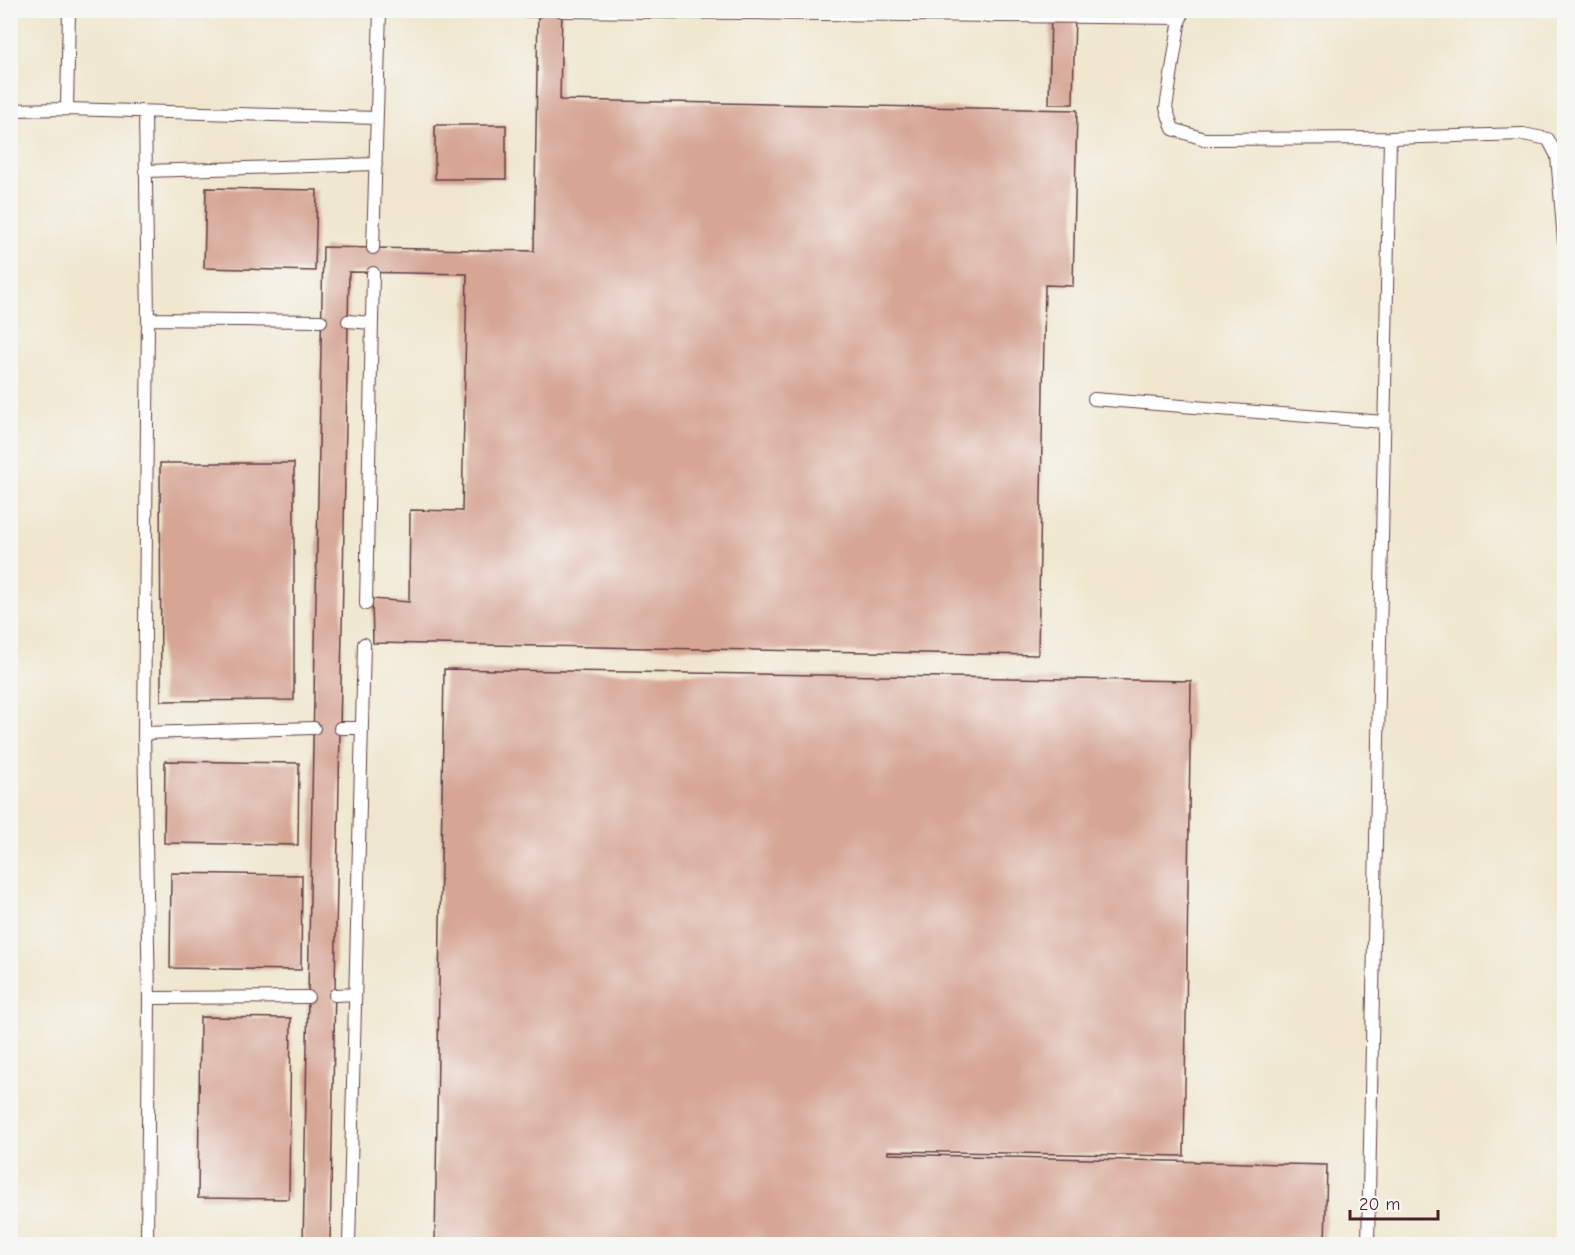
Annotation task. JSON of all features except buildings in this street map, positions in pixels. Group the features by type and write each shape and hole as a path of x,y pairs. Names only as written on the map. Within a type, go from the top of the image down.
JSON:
{"lane":[{"path":"67,109 69,10"},
{"path":"373,248 380,10"},
{"path":"516,10 538,11"},
{"path":"562,11 1181,14 1166,108 1173,129 1204,139 1390,138 1523,134 1548,139 1557,156 1564,241"},
{"path":"10,110 67,109 376,118"},
{"path":"145,112 148,319 144,733 149,998 147,1245"},
{"path":"1368,1245 1390,138"},
{"path":"145,171 376,164"},
{"path":"366,604 373,273"},
{"path":"148,319 321,321"},
{"path":"348,321 371,322"},
{"path":"1094,399 1384,422"},
{"path":"349,1245 364,644"},
{"path":"144,733 314,728"},
{"path":"340,728 361,728"},
{"path":"335,995 355,994"},
{"path":"149,998 308,997"}]}
